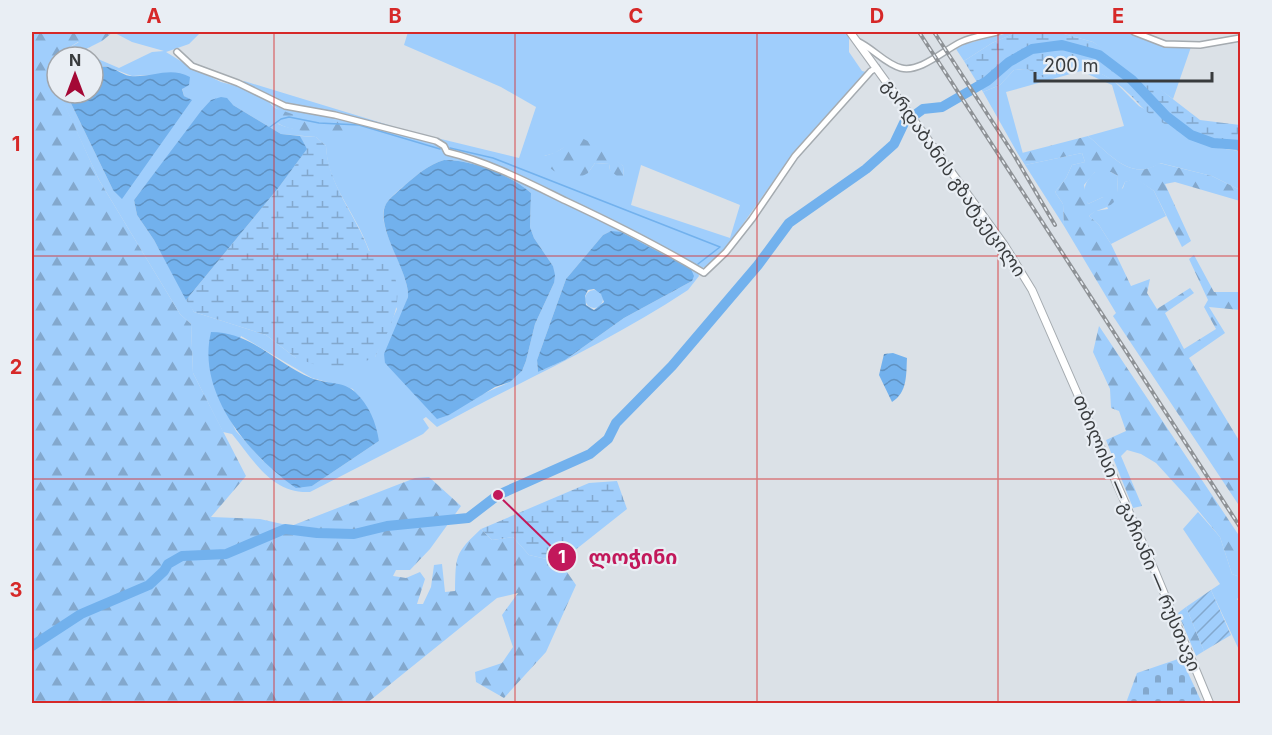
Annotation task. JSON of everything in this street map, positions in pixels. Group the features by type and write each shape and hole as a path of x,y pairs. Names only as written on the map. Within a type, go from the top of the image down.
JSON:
{"main road":[{"name":"გარდაბანის გზატკეცილი","path":"850,32 1005,246 1032,290 1065,363"},
{"name":"თბილისი — გაჩიანი — რუსთავი","path":"1065,363 1210,704"}],"street":[{"path":"857,41 873,48 894,66 904,69 915,67 961,42 997,32"},
{"path":"1134,32 1165,44 1200,45 1240,38"},
{"path":"177,52 192,66 238,83 285,106 335,115 436,141 444,146 447,152 489,164 523,179 658,246 704,273 726,252 752,219 795,156 871,70 877,68"}],"green space":[{"path":"32,32 113,32 94,45 81,45 78,42 73,45 45,45 45,105 65,105 99,180 180,314 191,324 193,373 246,476 211,517 260,519 291,526 415,478 429,477 461,506 430,549 410,570 396,570 393,576 406,578 420,572 425,579 417,604 423,604 431,587 434,565 442,564 445,592 455,591 458,556 481,529 492,540 513,537 529,555 560,562 576,585 546,652 504,698 476,682 475,672 502,663 513,647 502,615 518,593 497,598 367,703 32,703"},
{"path":"113,32 201,32 189,44 166,52 221,82 240,87 244,81 408,131 519,158 536,107 501,87 404,45 408,32 845,32 849,37 849,52 862,71 866,72 794,152 728,245 707,266 697,270 699,276 688,290 596,345 437,427 426,417 423,419 429,428 423,434 310,492 285,488 274,482 256,465 232,434 223,432 193,373 191,324 180,314 99,180 65,105 72,105 113,190 191,100 184,96 182,88 147,75 132,76 105,66 105,62 119,68 152,52 164,51 132,42","holes":["211,100 233,105 281,134 316,137 326,146 330,171 397,309 375,357 296,358 266,335 194,312 154,240 137,215 134,200","269,101 283,112 292,115 312,119 341,120 302,129 287,127 278,124","568,145 594,145 623,166 624,177 610,170 609,164 595,163 588,173 544,156 555,153","444,160 467,162 490,169 531,193 530,227 534,238 553,266 554,283 535,324 522,371 510,382 469,400 449,415 385,363 408,297 404,276 389,240 383,218 384,209 396,193 419,174 433,164","641,165 740,205 730,238 631,205","611,231 692,281 624,318 565,360 538,372 537,360 566,279 603,235","241,336 312,378 353,389 379,441 312,486 263,461 236,431 217,393"]},
{"path":"1012,32 1057,32 1013,34 992,43 964,61 956,49 965,44"},
{"path":"1057,32 1134,32 1191,47 1173,99 1093,42"},
{"path":"1057,32 1093,42 1126,63 1200,120 1240,125 1240,151 1206,143 1176,130 1151,115 1118,85 1099,73 1089,70 1067,70 1044,78 1027,69 1014,70 1000,85 983,92 964,61 992,43 1013,34"},
{"path":"1078,68 1100,73 1113,80 1139,106 1211,147 1240,151 1240,190 1212,176 1160,163 1139,169 1121,163 1112,157 1088,136 1124,126 1112,85 1081,71 1006,92 1023,154 1018,154 983,92 1000,85 1014,70 1027,69 1044,78 1061,69"},
{"path":"262,96 275,108 292,114 341,120 350,128 342,134 330,135 286,127 273,120 262,109 255,97"},
{"path":"574,135 593,144 619,162 623,166 624,177 618,177 610,170 609,164 595,163 588,173 577,179 554,171 542,162 544,156 562,148"},
{"path":"300,136 316,137 326,146 337,187 369,251 383,252 396,280 397,305 394,317 375,357 339,373 296,358 266,335 194,312 186,300 279,187 306,150"},
{"path":"1088,136 1112,157 1130,167 1149,168 1159,163 1212,176 1240,190 1240,201 1175,182 1165,184 1191,241 1182,247 1154,191 1136,179 1125,182 1119,195 1117,193 1118,176 1111,172 1095,172 1084,185 1088,204 1103,197 1113,199 1114,202 1111,205 1089,216 1099,225 1111,244 1131,286 1150,279 1147,293 1157,309 1190,288 1194,293 1165,313 1184,349 1216,329 1204,307 1208,300 1189,259 1194,255 1214,292 1240,292 1240,310 1209,307 1225,333 1189,358 1240,442 1240,507 1113,316 1116,313 1064,226 1063,204 1055,192 1066,178 1072,165 1085,162 1082,153 1025,165 1018,154"},
{"path":"1082,153 1085,162 1072,165 1066,178 1055,192 1063,204 1064,226 1025,165"},
{"path":"1095,172 1111,172 1118,176 1117,192 1123,188 1125,182 1136,178 1154,191 1166,216 1111,244 1099,225 1089,216 1095,211 1108,209 1103,197 1088,204 1086,199 1085,186"},
{"path":"590,290 598,290 603,295 601,306 590,308 585,303 585,295"},
{"path":"1099,326 1240,537 1240,577 1232,574 1220,537 1188,498 1156,463 1141,454 1127,450 1121,456 1142,506 1133,508 1106,440 1126,431 1119,411 1111,408 1110,389 1093,352"},
{"path":"617,481 627,509 560,562 529,555 513,537 492,540 481,529 589,483"},
{"path":"1198,512 1220,537 1232,574 1240,577 1240,596 1237,599 1240,603 1240,652 1211,590 1220,584 1183,529"},
{"path":"1211,590 1231,635 1204,651 1186,607"},
{"path":"1186,607 1204,651 1196,656 1178,613"},
{"path":"1181,658 1202,703 1126,703 1137,673"}],"water":[{"path":"105,66 130,76 175,72 190,77 189,85 182,89 184,96 192,100 122,199 113,190 72,105 105,105"},
{"path":"227,98 233,105 281,134 300,136 307,149 279,187 186,300 154,240 137,215 134,200 201,111 211,100"},
{"path":"444,160 467,162 490,169 531,193 530,227 534,238 553,266 555,275 554,283 535,324 522,371 510,382 495,387 449,415 437,419 385,363 384,354 408,297 404,275 388,237 384,214 386,204 392,196 428,167"},
{"path":"611,231 621,232 691,269 694,276 692,281 624,318 565,360 538,372 537,360 566,279 603,235","holes":["594,289 601,294 604,302 594,310 586,305 585,296 588,290"]},
{"path":"211,332 239,337 311,378 351,388 368,408 379,441 312,486 296,488 261,458 230,420 211,377 208,355"},
{"path":"893,353 907,358 904,388 892,402 879,375 884,354"}],"waterway":[{"path":"32,646 81,614 149,585 168,564 182,556 226,554 285,529 354,534 387,526 468,518 498,495 590,454 608,439 616,423 672,366 758,265 789,223 866,169 894,144 904,123 923,109 942,107 987,81 1009,62 1032,49 1062,45 1099,55 1132,80 1166,116 1191,135 1213,143 1240,145"},
{"path":"270,127 281,119 289,117 319,123 359,125 440,149"},
{"path":"450,148 493,158 720,247 698,264"}],"railway":[{"path":"919,32 1240,527"},
{"path":"934,32 1014,155 1055,225"}],"place":[{"name":"ლოჭინი","path":"498,495"}]}
